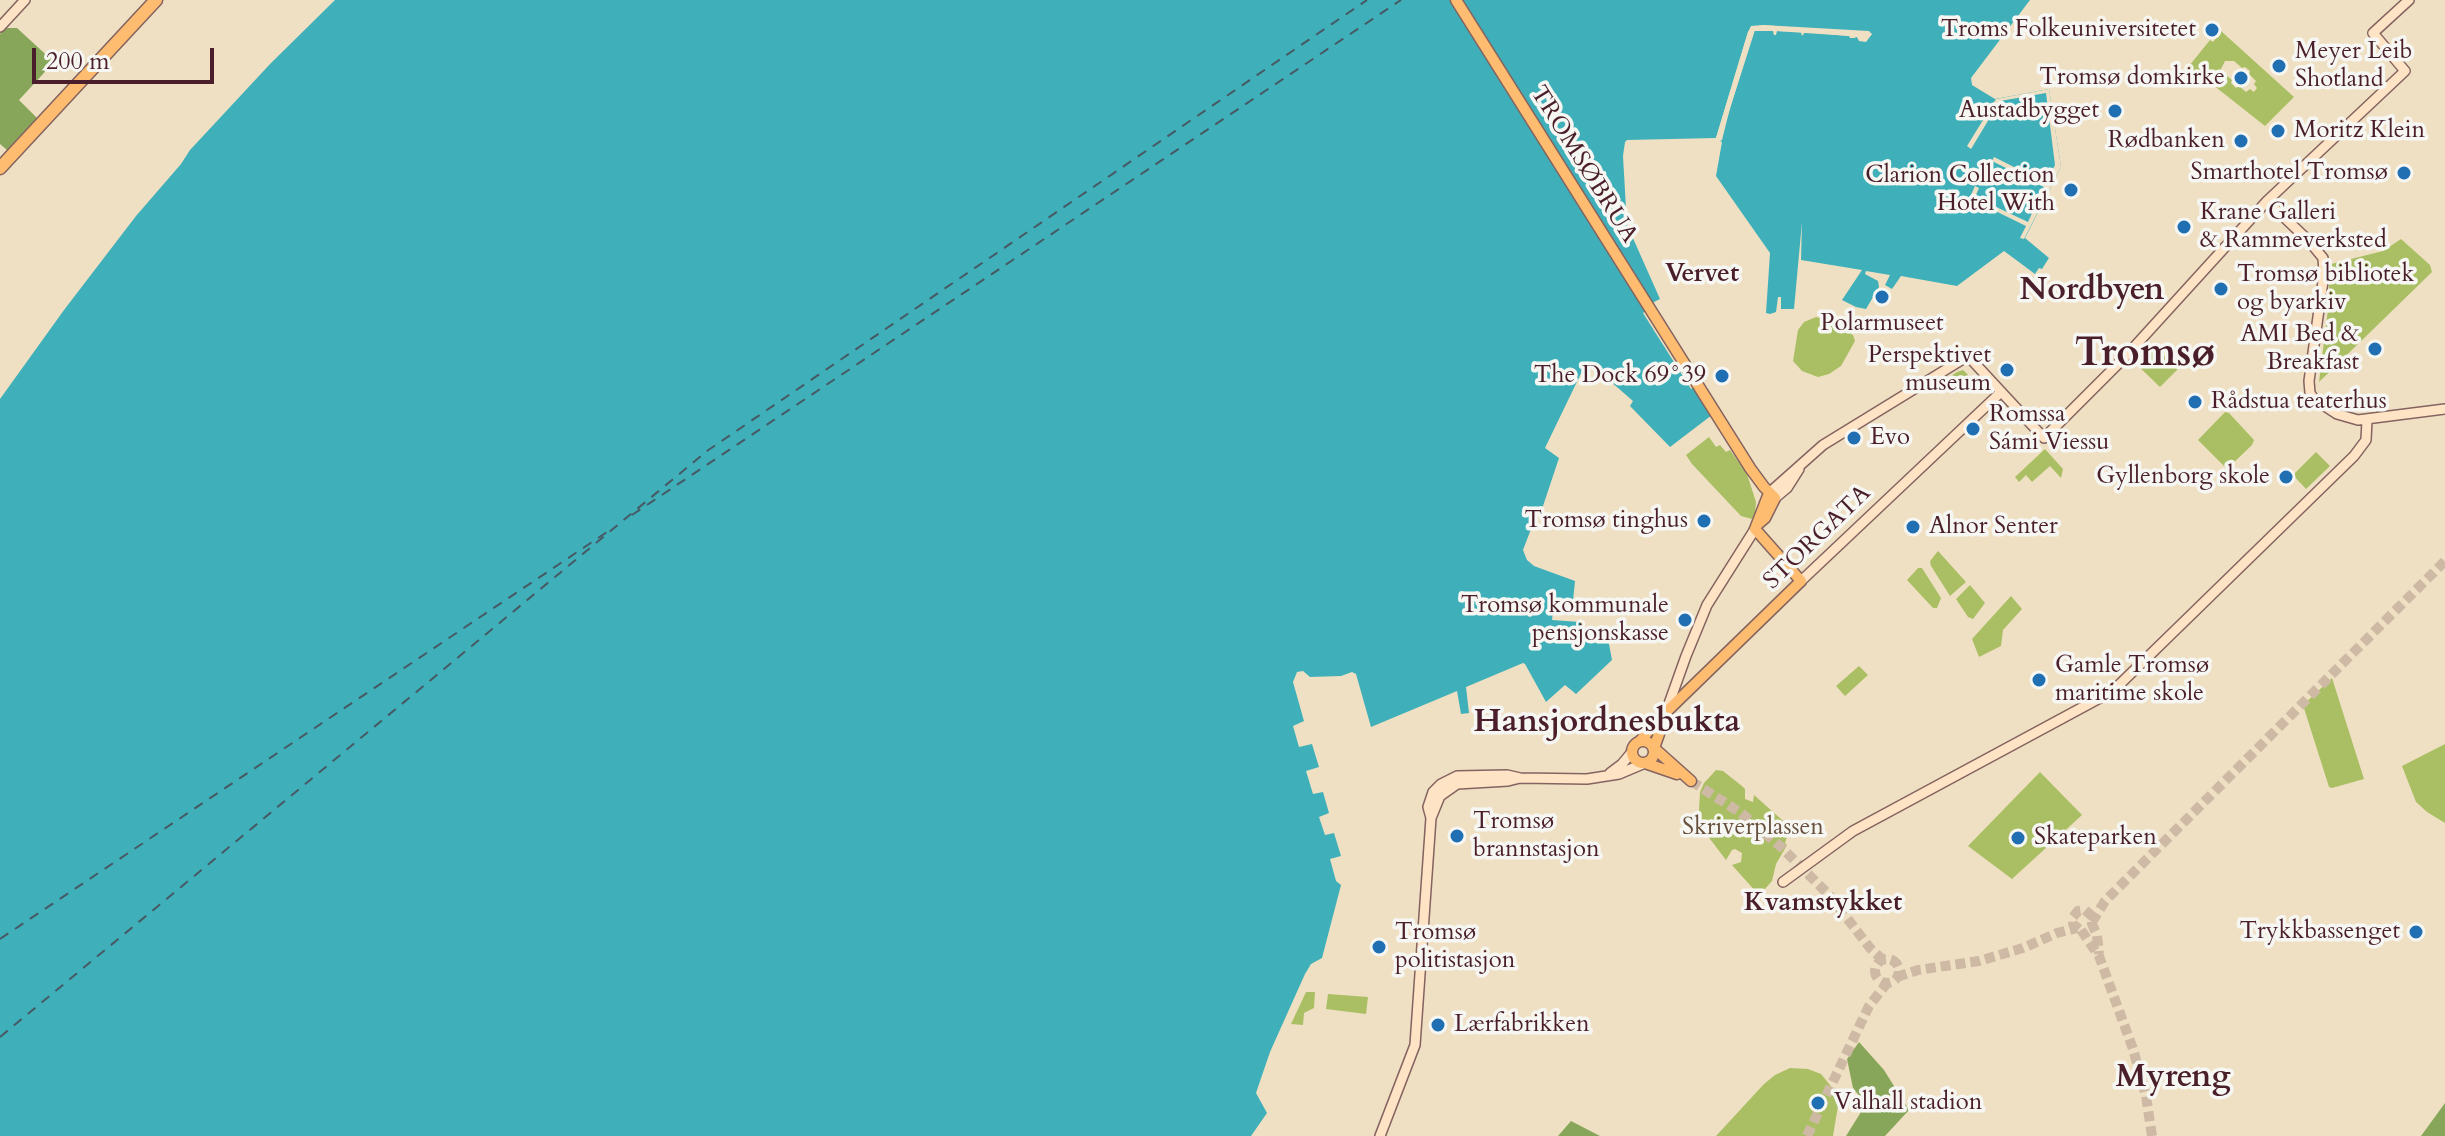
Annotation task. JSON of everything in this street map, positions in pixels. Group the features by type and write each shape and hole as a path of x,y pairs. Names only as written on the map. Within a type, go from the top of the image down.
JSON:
{"highway":[{"path":"0,168 156,0"}],"main road":[{"name":"TROMSØBRUA","path":"1456,0 1753,473 1772,495"},
{"path":"1772,495 1765,518 1756,527 1801,581"},
{"name":"STORGATA","path":"1640,741 1801,581"},
{"name":"STORGATA","path":"1654,748 1666,714"},
{"path":"1640,741 1654,748 1689,779 1636,761 1632,752 1634,745 1640,741"},
{"path":"1645,763 1653,756 1654,748"}],"street":[{"path":"0,27 25,0"},
{"path":"1772,495 1791,482 1800,465 1823,445 1968,356 2044,438 2128,354 2267,201 2405,71 2373,33 2409,0"},
{"path":"2267,201 2323,258 2324,274 2310,370 2310,393 2314,399 2331,411 2353,419 2367,420 2445,409"},
{"name":"STORGATA","path":"1801,581 2000,393"},
{"path":"1783,882 1853,831 2109,692 2191,617 2354,456 2365,443 2367,420"},
{"path":"1666,714 1707,605 1756,527"},
{"path":"1607,775 1632,752"},
{"path":"1380,1136 1415,1045 1431,818 1428,807 1433,792 1452,777 1483,774 1587,779 1619,774 1645,763"}],"green space":[{"path":"5,28 17,28 54,62 19,100 37,118 7,150 0,144 0,34"},
{"path":"2221,31 2294,97 2265,126 2189,66 2210,40 2213,42","holes":["2225,61 2234,61 2250,71 2249,74 2256,81 2254,92 2250,89 2246,92 2239,86 2236,88 2232,80 2219,73"]},
{"path":"2401,239 2430,265 2432,272 2319,382 2331,264 2383,251"},
{"path":"1816,317 1841,326 1853,335 1855,341 1841,366 1818,377 1802,371 1793,361 1798,330 1804,322"},
{"path":"2150,342 2178,369 2160,387 2134,362"},
{"path":"1963,370 1985,391 1931,389 1957,372"},
{"path":"2225,412 2254,440 2227,469 2198,440"},
{"path":"1709,437 1716,447 1720,445 1726,452 1730,450 1747,474 1756,502 1752,519 1741,516 1686,455"},
{"path":"2045,449 2063,469 2061,478 2050,466 2032,482 2026,475 2019,482 2015,477"},
{"path":"2316,452 2330,466 2306,489 2293,475"},
{"path":"1938,551 1966,582 1950,596 1931,566 1930,561"},
{"path":"1918,568 1922,568 1941,598 1937,608 1933,608 1907,580"},
{"path":"1970,585 1985,603 1973,619 1968,617 1956,599"},
{"path":"2011,596 2022,609 2003,630 2001,646 1979,657 1972,639"},
{"path":"1859,666 1868,675 1845,696 1836,686"},
{"path":"2332,678 2364,779 2332,788 2329,787 2303,705"},
{"path":"2445,744 2445,823 2416,802 2402,766"},
{"name":"Skriverplassen","path":"1716,770 1723,771 1745,789 1745,799 1753,802 1754,795 1790,827 1787,845 1776,864 1772,881 1757,893 1732,865 1741,862 1742,853 1732,850 1726,860 1707,835 1709,829 1703,826 1699,810 1700,792"},
{"path":"2040,772 2082,815 2012,879 1968,846"},
{"path":"1306,992 1315,992 1314,1008 1304,1013 1303,1025 1291,1024"},
{"path":"1328,994 1368,997 1366,1014 1326,1009"},
{"path":"1859,1042 1884,1070 1909,1110 1885,1136 1846,1136 1866,1104 1853,1088 1847,1059"},
{"path":"1790,1068 1808,1069 1821,1074 1834,1090 1838,1106 1833,1136 1716,1136 1764,1084"},
{"path":"2445,1103 2445,1136 2421,1136"},
{"path":"1571,1121 1600,1136 1558,1136"}],"water":[{"path":"335,0 2030,0 1971,78 1972,85 1995,99 2049,89 2061,167 2025,238 2049,258 2035,274 2004,251 1957,286 1901,276 1892,289 1885,285 1890,275 1866,271 1865,274 1878,281 1879,287 1866,309 1856,307 1842,300 1862,270 1801,260 1802,222 1794,309 1781,309 1781,297 1778,297 1776,312 1770,314 1766,313 1770,253 1716,176 1720,141 1754,31 1774,31 1776,35 1776,31 1856,36 1866,40 1872,34 1763,25 1748,32 1716,138 1625,142 1627,226 1632,228 1632,236 1660,299 1643,313 1691,389 1701,383 1712,415 1670,447 1630,406 1633,401 1587,361 1545,448 1559,458 1542,509 1536,516 1523,550 1534,566 1575,581 1575,613 1553,612 1552,620 1580,622 1580,629 1604,635 1609,644 1612,660 1576,694 1565,685 1546,702 1523,663 1466,687 1469,713 1461,714 1457,691 1371,727 1356,674 1310,677 1303,671 1297,672 1293,682 1304,721 1293,726 1299,747 1312,744 1319,767 1306,771 1313,794 1323,792 1329,813 1319,817 1325,835 1334,833 1341,856 1330,859 1336,881 1341,885 1322,958 1311,964 1305,974 1270,1052 1256,1093 1267,1113 1251,1136 0,1136 0,399 64,310 190,150"}],"pier":[{"path":"1751,26 1869,31 1872,34 1866,42 1849,36 1805,32 1802,36 1801,32 1777,31 1774,35 1773,31 1755,30 1720,141 1716,138 1748,32"},
{"path":"2049,89 2061,167 2024,239 2020,238 2026,226 1973,200 1969,208 1966,206 1975,186 1979,188 1975,197 2028,222 2044,187 1992,161 1994,157 2046,183 2055,165 2046,93 2000,101 1971,149 1967,146 1996,99"}],"ferry route":[{"path":"0,1037 707,451 1367,0"},
{"path":"632,515 1401,0"},
{"path":"0,939 610,530"}],"tunnel":[{"path":"2092,922 2105,901 2445,561"},
{"path":"1691,781 1741,813 1781,847 1830,896 1883,960"},
{"path":"2079,929 2073,924 2073,917 2078,911 2085,910 2092,916 2099,954"},
{"path":"1897,977 1918,970 1979,961 2077,928"},
{"path":"2081,930 2099,956 2133,1049 2146,1096 2152,1136"},
{"path":"1887,959 1895,963 1899,971 1895,979 1887,983 1879,979 1875,971 1879,963 1887,959"},
{"path":"1807,1136 1869,1006 1888,982"}],"place":[{"name":"Troms Folkeuniversitetet","path":"2212,30"},
{"name":"Meyer Leib Shotland","path":"2279,66"},
{"name":"Tromsø domkirke","path":"2241,78"},
{"name":"Austadbygget","path":"2115,111"},
{"name":"Moritz Klein","path":"2278,131"},
{"name":"Rødbanken","path":"2241,141"},
{"name":"Smarthotel Tromsø","path":"2404,173"},
{"name":"Clarion Collection Hotel With","path":"2071,190"},
{"name":"Krane Galleri & Rammeverksted","path":"2184,227"},
{"name":"Tromsø bibliotek og byarkiv","path":"2221,289"},
{"name":"Polarmuseet","path":"1882,297"},
{"name":"AMI Bed & Breakfast","path":"2375,349"},
{"name":"Perspektivet museum","path":"2007,370"},
{"name":"The Dock 69°39","path":"1722,376"},
{"name":"Rådstua teaterhus","path":"2195,402"},
{"name":"Romssa Sámi Viessu","path":"1973,429"},
{"name":"Evo","path":"1854,438"},
{"name":"Gyllenborg skole","path":"2286,477"},
{"name":"Tromsø tinghus","path":"1704,521"},
{"name":"Alnor Senter","path":"1913,527"},
{"name":"Tromsø kommunale pensjonskasse","path":"1685,620"},
{"name":"Gamle Tromsø maritime skole","path":"2039,680"},
{"name":"Tromsø brannstasjon","path":"1457,836"},
{"name":"Skateparken","path":"2018,838"},
{"name":"Trykkbassenget","path":"2416,932"},
{"name":"Tromsø politistasjon","path":"1379,947"},
{"name":"Lærfabrikken","path":"1438,1025"},
{"name":"Valhall stadion","path":"1818,1103"}],"district":[{"name":"Vervet","path":"1702,275"},
{"name":"Nordbyen","path":"2092,292"},
{"name":"Tromsø","path":"2145,356"},
{"name":"Hansjordnesbukta","path":"1607,724"},
{"name":"Kvamstykket","path":"1823,904"},
{"name":"Myreng","path":"2173,1079"}]}
